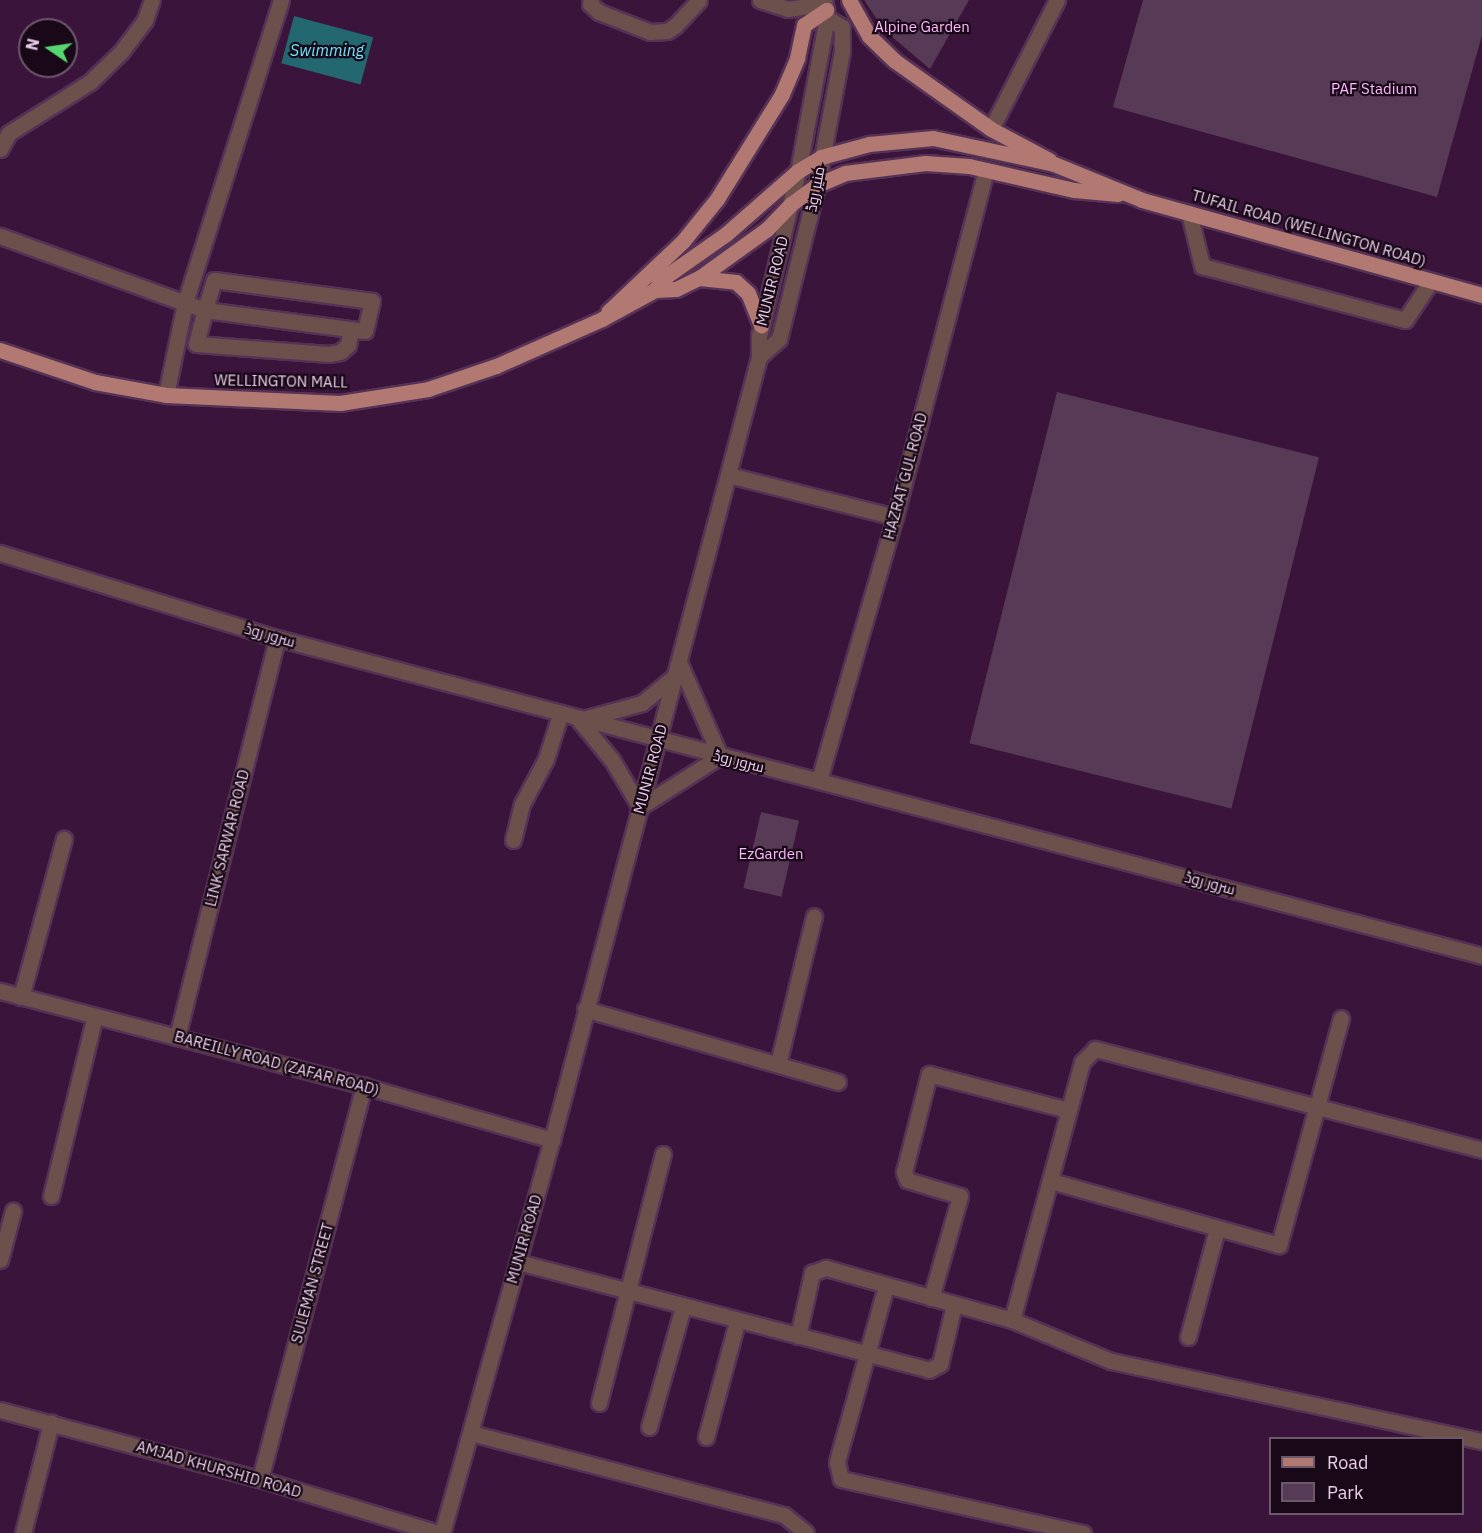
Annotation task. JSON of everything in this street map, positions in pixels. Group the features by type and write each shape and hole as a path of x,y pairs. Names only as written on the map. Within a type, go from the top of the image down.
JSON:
{"main road":[{"path":"849,0 869,36 895,61 991,129 1054,164"},
{"path":"602,319 683,241 717,198 782,94 797,58 804,25 825,8"},
{"name":"TUFAIL ROAD (WELLINGTON ROAD)","path":"798,171 821,157 869,144 948,138 1054,164 1126,194 1482,295"},
{"name":"TUFAIL ROAD (WELLINGTON ROAD)","path":"791,204 817,185 845,173 925,163 986,171 1074,190 1126,194"},
{"name":"WELLINGTON MALL","path":"655,290 662,279 751,214 798,171"},
{"name":"WELLINGTON MALL","path":"0,350 94,382 166,395 340,403 428,388 496,366 602,319 655,290 676,289 699,278 767,229 791,204"},
{"path":"699,278 736,282 748,293 761,326"}],"street":[{"path":"0,149 9,134 90,82 121,52 145,20 152,0"},
{"path":"166,395 186,303 281,0"},
{"path":"587,1 599,12 650,32 667,31 675,26 699,0"},
{"path":"760,0 788,9 825,8"},
{"path":"991,129 1057,0"},
{"name":"منیر روڈ","path":"759,357 779,339 817,185 842,51 842,27 825,8"},
{"name":"MUNIR ROAD","path":"440,1533 471,1433 552,1140 585,1009 729,476 759,357 761,326 798,171 825,8"},
{"name":"HAZRAT GUL ROAD","path":"819,780 895,517 986,171"},
{"path":"1189,213 1202,266 1406,320 1431,281"},
{"path":"0,236 205,310 365,331 372,302 214,280 205,310 196,344 329,354 348,345 351,330"},
{"path":"729,476 895,517"},
{"name":"سرور روڈ","path":"0,553 277,638 560,715 819,780 1482,956"},
{"name":"LINK SARWAR ROAD","path":"177,1037 277,638"},
{"path":"677,669 720,756 640,807 612,759 579,720 642,703 677,669"},
{"path":"513,840 522,804 546,759 560,715"},
{"path":"21,997 64,839"},
{"path":"778,1064 814,916"},
{"name":"BAREILLY ROAD (ZAFAR ROAD)","path":"0,991 364,1086 552,1140"},
{"path":"585,1009 838,1082"},
{"path":"51,1196 95,1016"},
{"path":"1051,1181 1279,1245 1341,1018"},
{"path":"1012,1320 1082,1062 1095,1049 1318,1105 1482,1150"},
{"path":"931,1298 960,1196 907,1180 904,1172 929,1074 1068,1110"},
{"name":"SULEMAN STREET","path":"260,1479 364,1086"},
{"path":"599,1403 630,1290 663,1154"},
{"path":"0,1260 13,1211"},
{"path":"1188,1337 1217,1228"},
{"path":"518,1262 630,1290 737,1322 936,1370 954,1305"},
{"path":"798,1336 812,1273 826,1268 1012,1320 1111,1361 1459,1437"},
{"path":"886,1286 837,1462 842,1479 1083,1533"},
{"path":"649,1427 683,1307"},
{"path":"706,1437 737,1322"},
{"name":"AMJAD KHURSHID ROAD","path":"0,1410 260,1479 440,1533"},
{"path":"22,1533 51,1424"},
{"path":"471,1433 784,1515 806,1533"},
{"path":"1464,1438 1482,1442"}],"green space":[{"name":"Alpine Garden","path":"864,0 969,0 930,69 884,30"},
{"name":"PAF Stadium","path":"1143,0 1482,0 1482,35 1437,197 1113,107"},
{"path":"1057,392 1319,457 1231,809 969,743"},
{"name":"EzGarden","path":"761,812 799,821 781,897 743,888"}],"water":[{"name":"Swimming","path":"294,16 373,37 361,85 281,63"}]}
